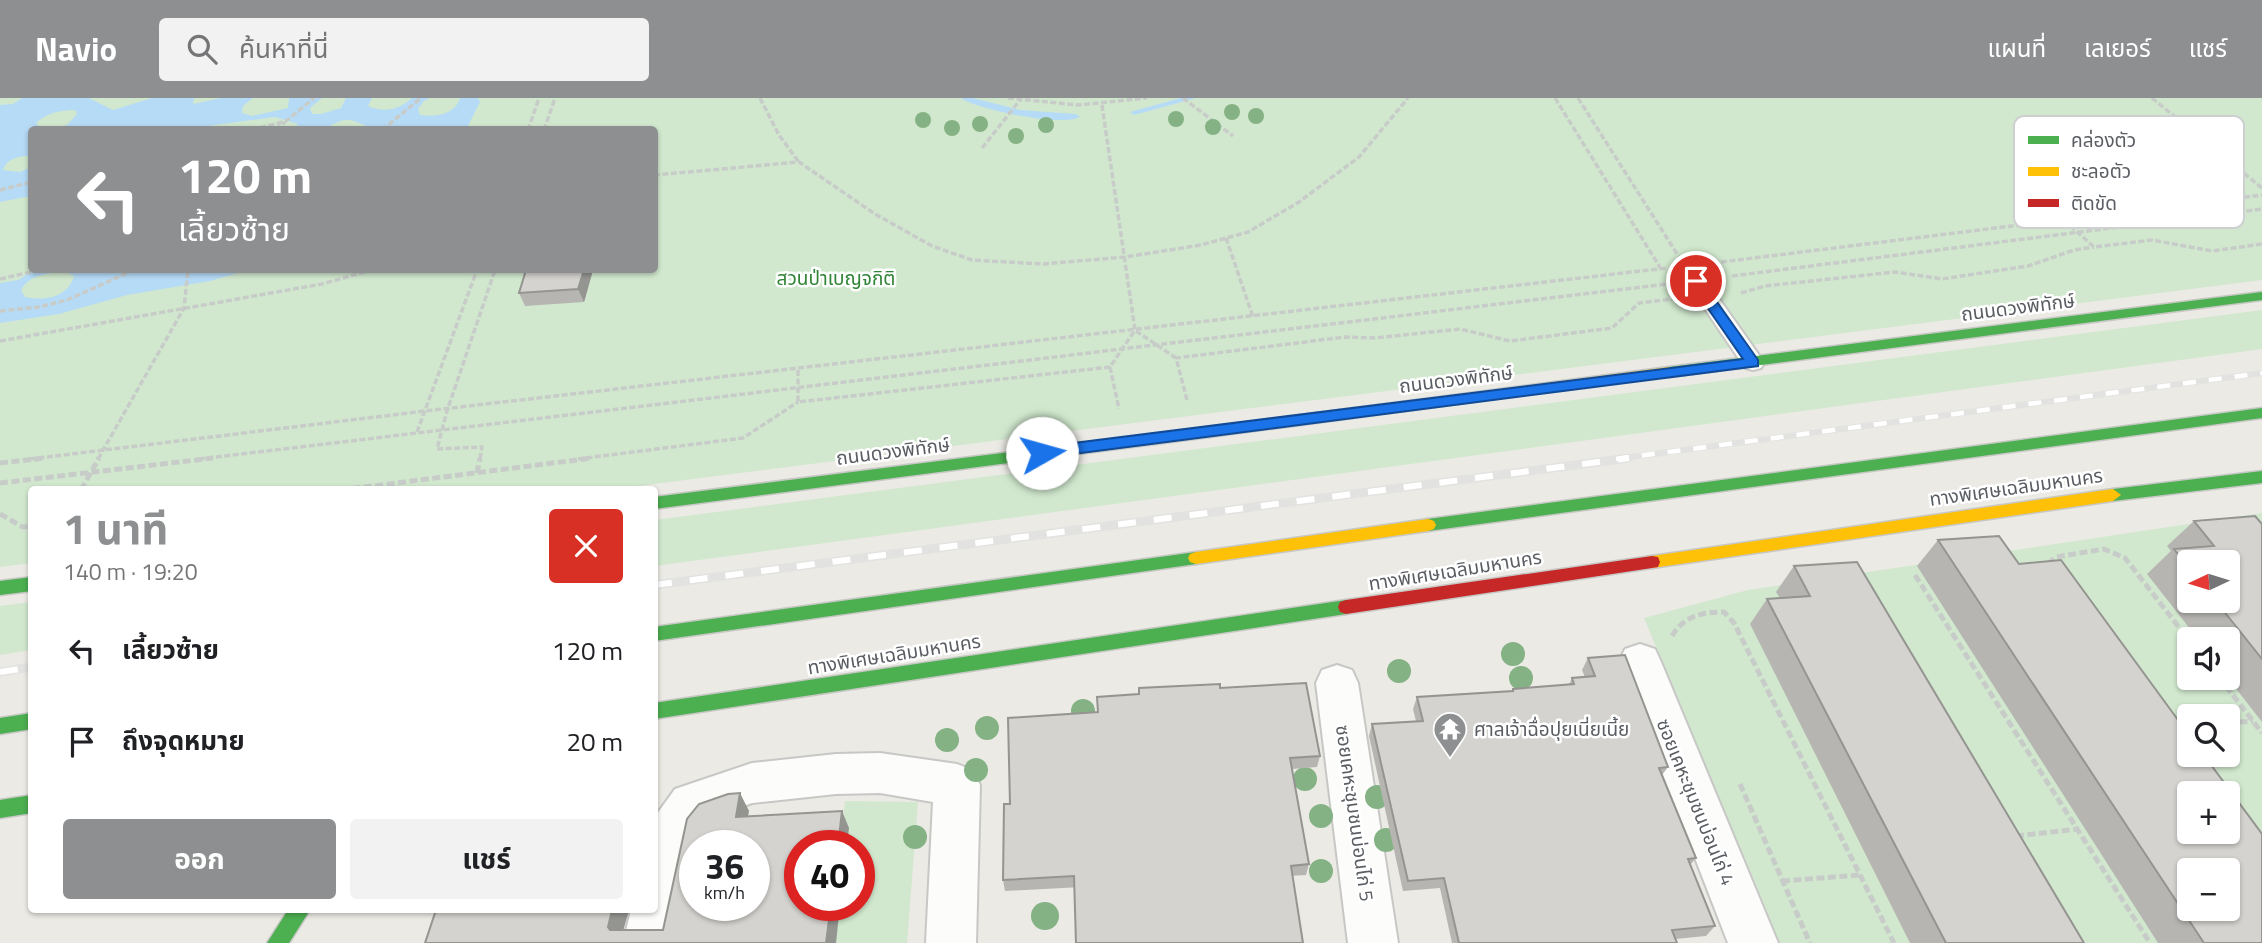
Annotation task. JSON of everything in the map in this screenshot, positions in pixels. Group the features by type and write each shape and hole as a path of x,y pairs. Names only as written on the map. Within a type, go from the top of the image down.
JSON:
{"main road":[{"name":"ถนนดวงพิทักษ์","path":"658,502 2262,296"},
{"path":"658,633 1649,494 2262,413"},
{"name":"ทางพิเศษเฉลิมมหานคร","path":"658,710 2030,505 2262,477"},
{"path":"0,588 28,584"},
{"path":"0,726 28,722"},
{"path":"0,809 28,805"},
{"path":"279,941 298,913"}],"street":[{"name":"ซอยเคหะชุมชนบ่อนไก่ 4","path":"1658,653 1729,884 1752,943"},
{"name":"ซอยเคหะชุมชนบ่อนไก่ 5","path":"1337,683 1373,943"},
{"path":"658,898 674,826 691,804 752,783 836,774 880,773 957,785 951,943"},
{"path":"648,943 655,913"}],"lane":[{"path":"1696,281 1753,363"}],"path":[{"path":"280,126 314,98"},
{"path":"387,126 421,98"},
{"path":"529,126 539,98"},
{"path":"545,126 555,98"},
{"path":"760,98 779,135 799,162 875,214 932,246 972,260 1043,264 1125,257 1201,245 1248,232 1299,202 1359,157 1408,98"},
{"path":"1009,98 1051,106 1102,105 1147,98"},
{"path":"1183,98 1233,136"},
{"path":"1555,98 1661,269"},
{"path":"1578,98 1696,281"},
{"path":"2152,98 2174,116"},
{"path":"982,148 1020,100"},
{"path":"1102,105 1135,330 1110,367 1125,442"},
{"path":"267,126 286,121"},
{"path":"658,175 799,162"},
{"path":"2244,173 2262,188"},
{"path":"0,190 28,183"},
{"path":"2244,197 2262,195"},
{"path":"2244,211 2262,209"},
{"path":"1175,358 1345,337 1375,338 1460,329 1510,341 1612,328 1639,303 1696,281 2014,227"},
{"path":"2074,228 2094,247"},
{"path":"0,483 1696,281 2110,228"},
{"path":"1226,238 1253,317"},
{"path":"0,463 425,411 447,411 1661,269 1739,294 1765,286 1895,271 1942,279 2028,266 2074,250 2152,240 2212,251 2262,244"},
{"path":"0,279 28,273"},
{"path":"0,311 39,307 67,300 127,273"},
{"path":"83,486 184,308 188,273"},
{"path":"0,341 322,284 361,273"},
{"path":"417,432 476,273"},
{"path":"477,473 482,447 437,449 447,411 494,273"},
{"path":"1135,330 1175,358 1197,433"},
{"path":"373,486 743,438 798,402 1110,367"},
{"path":"798,370 798,402"},
{"path":"0,514 23,527 28,526"},
{"path":"2044,567 2056,557 2083,551 2104,549 2125,558 2179,627"},
{"path":"1915,575 2150,943"},
{"path":"1658,653 1681,623 1702,611 1724,612 1734,623 1894,943"},
{"path":"2228,690 2262,733"},
{"path":"2240,722 2253,721"},
{"path":"1734,773 1810,943"},
{"path":"2006,837 2077,829"},
{"path":"1729,884 1860,875"}],"green space":[{"name":"สวนป่าเบญจกิติ","path":"0,98 2262,98 2262,280 639,486 28,486 28,563 0,567"},
{"path":"2262,310 2262,349 658,566 658,520"},
{"path":"2262,513 2262,943 1780,943 1644,618 1748,590"},
{"path":"28,602 28,650 0,655 0,606"},
{"path":"845,801 918,802 907,943 826,943 829,921 875,921 875,830 841,830"}],"water":[{"path":"22,98 89,98 113,110 152,98 194,98 193,104 221,98 253,98 243,106 242,113 252,116 288,108 289,98 322,98 310,108 312,114 321,114 341,108 346,98 372,98 368,106 386,110 397,108 412,98 430,98 418,109 420,115 426,116 449,111 458,104 460,98 478,98 480,102 468,126 366,126 344,120 329,126 296,126 298,124 275,117 208,126 63,126 77,114 75,110 59,111 36,123 38,126 28,126 28,156 11,160 3,170 20,172 28,168 28,197 0,202 0,105 13,104"},
{"path":"29,273 54,273 29,281 21,290 25,297 40,299 54,296 66,289 74,276 68,273 238,273 210,281 127,295 59,314 0,323 0,283 18,280"}],"building":[{"path":"525,273 583,273 578,289 519,293"},
{"path":"2255,516 2262,524 2262,659 2240,631 2240,627 2237,627 2225,613 2240,613 2240,550 2177,550 2177,553 2174,549 2214,546 2194,521"},
{"path":"1999,536 2019,564 2061,560 2177,719 2177,767 2213,767 2223,781 2177,781 2177,844 2240,844 2240,804 2262,834 2262,943 2204,943 2189,921 2240,921 2240,858 2177,858 2177,902 1938,540"},
{"path":"1857,562 2084,943 1946,943 1767,599 1810,596 1794,566"},
{"path":"1625,655 1668,767 1659,768 1696,858 1688,859 1715,926 1672,930 1677,943 1459,943 1444,878 1408,881 1372,724 1423,721 1417,697 1574,684 1572,678 1595,676 1588,658"},
{"path":"1306,683 1320,756 1290,758 1309,864 1291,866 1303,943 1076,943 1074,876 1003,880 1004,804 1010,804 1008,718 1098,712 1097,697 1139,694 1139,688 1220,684 1220,688"},
{"path":"740,793 736,817 842,811 840,830 784,830 784,921 829,921 826,943 425,943 435,913 611,913 608,927 610,930 663,930 679,856 679,921 770,921 770,830 685,830 687,819 699,804 728,794"}],"waterway":[{"path":"965,98 1020,113 1076,117"},
{"path":"1134,112 1192,98"}],"railway":[{"path":"1616,459 2262,373"},
{"path":"658,584 1629,458"},
{"path":"0,672 28,668"}],"traffic: fast":[{"path":"1669,372 2262,296"},
{"path":"1428,525 2262,413"},
{"path":"658,502 1209,432"},
{"path":"2113,495 2262,477"},
{"path":"658,633 1196,558"},
{"path":"0,588 28,584"},
{"path":"658,710 1346,607"},
{"path":"0,726 28,722"},
{"path":"0,809 28,805"},
{"path":"277,943 298,913"}],"traffic: slow":[{"path":"1209,432 1669,372"},
{"path":"1652,562 2113,495"},
{"path":"1196,558 1428,525"}],"traffic: jam":[{"path":"1346,607 1652,562"}],"place":[{"name":"ศาลเจ้าฉื่อปุยเนี่ยเนี้ย","path":"1450,759"}],"route":[{"path":"1042,453 1753,363 1696,281"}]}
